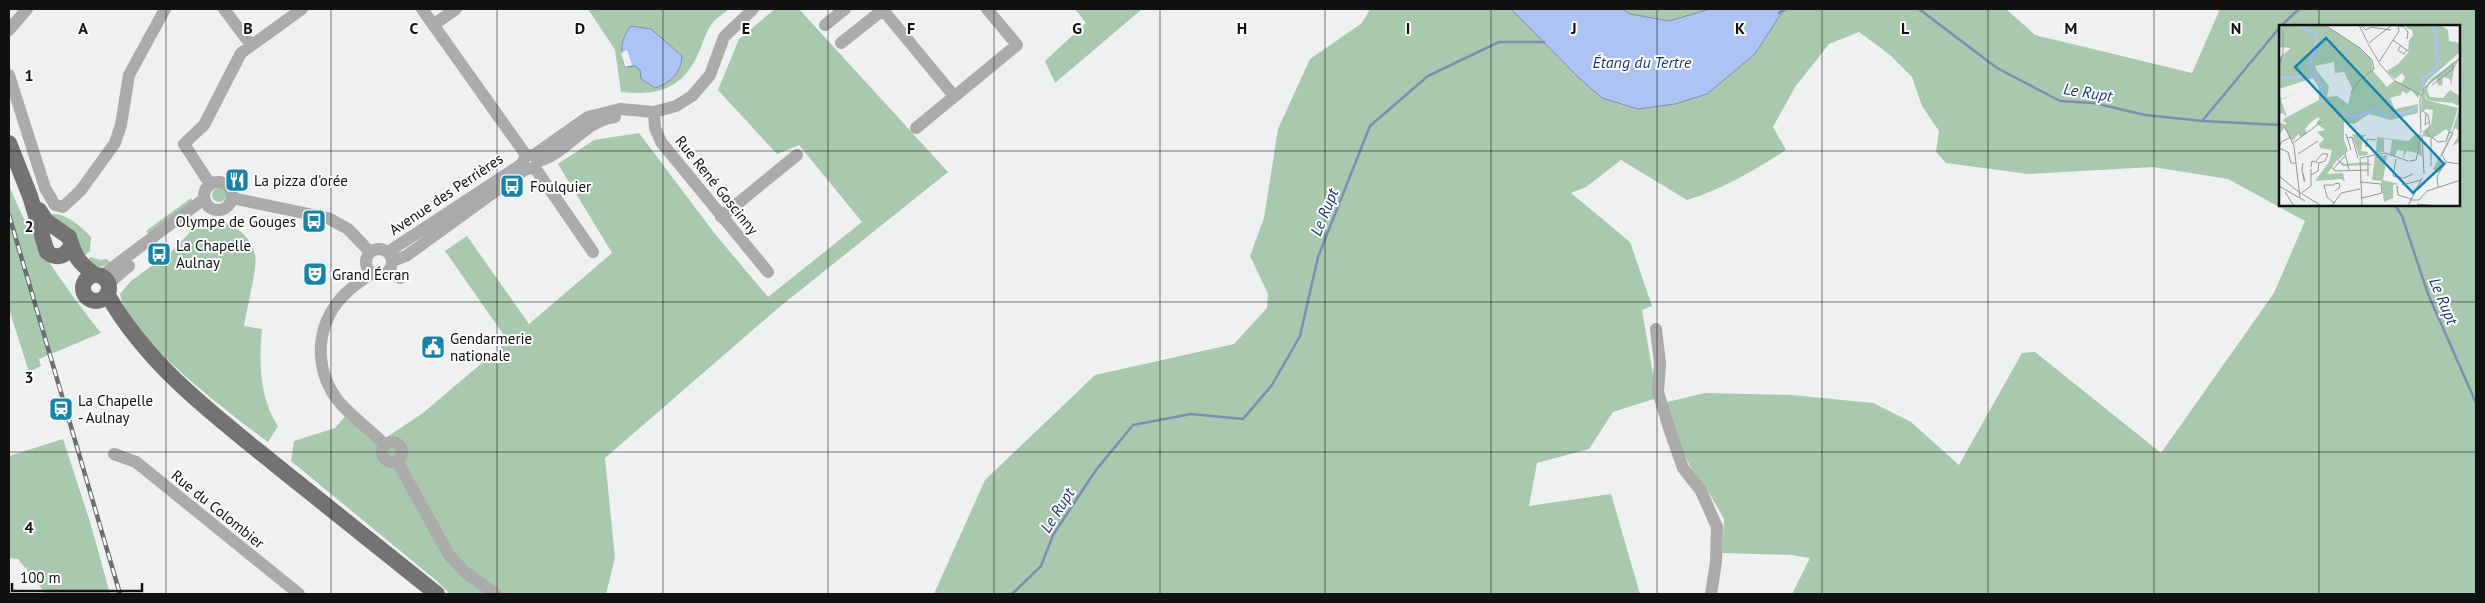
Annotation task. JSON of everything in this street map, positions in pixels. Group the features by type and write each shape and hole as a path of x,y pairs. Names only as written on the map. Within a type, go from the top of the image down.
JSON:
{"main road":[{"path":"9,143 30,196 47,252 64,252 80,263 99,286 157,371 437,594"},
{"path":"30,196 46,221 69,238 64,252"},
{"path":"45,241 51,234 59,231"}],"street":[{"path":"9,30 27,9"},
{"path":"9,75 45,188 55,205 63,207 81,190 115,143 121,125 129,75 165,9"},
{"path":"224,9 251,45"},
{"path":"210,184 184,144 204,125 241,53 302,9"},
{"path":"422,9 593,252"},
{"path":"433,25 456,9"},
{"name":"Avenue des Perrières","path":"390,262 406,256 588,117 620,109 654,112 683,102 699,90 715,65 724,37 753,9"},
{"path":"825,25 845,9"},
{"path":"841,43 884,9 954,96"},
{"path":"916,128 1017,45 987,9"},
{"name":"Rue René Goscinny","path":"654,112 660,142 768,272"},
{"path":"721,217 798,155"},
{"path":"224,182 231,189 232,198 224,209 207,203 205,190 210,184 224,182"},
{"path":"232,198 328,218 348,229 370,252"},
{"path":"99,286 207,203"},
{"path":"370,252 383,249 400,278"},
{"path":"370,252 366,263 372,274"},
{"path":"390,262 383,275 372,274 347,292 329,316 323,330 321,360 330,390 341,404 385,445 382,450 383,457 387,461 397,460 449,555 466,573 496,594"},
{"path":"1656,329 1660,363 1658,392 1670,432 1683,468 1701,491 1717,527 1716,562 1711,594"},
{"name":"Rue du Colombier","path":"114,454 136,462 299,594"}],"green space":[{"path":"588,9 729,9 711,24 693,65 677,82 658,91 634,93 621,92 615,50"},
{"path":"775,9 799,9 948,172 777,309 605,458 615,558 606,594 450,594 438,582 291,461 294,441 335,428 347,414 378,443 423,413 508,341 445,251 467,236 529,324 612,253 558,164 594,140 639,133 715,234 768,297 862,222 799,145 777,154 718,90 739,39"},
{"path":"1075,9 1142,9 1055,83 1045,61 1086,23"},
{"path":"1370,9 2006,9 2035,35 2192,73 2220,9 2476,9 2476,594 1792,594 1810,558 1792,555 1722,553 1724,519 1711,496 1692,470 1659,404 1705,393 1792,395 1873,403 1911,422 1959,465 2022,353 2035,352 2161,453 2274,293 2305,221 2228,179 2153,167 2028,174 1946,163 1936,152 1939,131 1922,106 1912,77 1890,55 1859,32 1829,44 1795,87 1773,127 1786,150 1750,172 1713,191 1687,200 1621,160 1586,187 1571,193 1630,242 1652,306 1642,310 1657,398 1613,412 1589,449 1537,463 1529,506 1611,494 1640,594 934,594 985,480 1095,375 1234,344 1267,308 1268,294 1250,256 1264,218 1278,129 1310,59 1362,23"},
{"path":"9,185 27,225 49,262 101,333 39,359 41,366 29,372 9,309"},
{"path":"216,188 222,188 226,195 222,202 216,202 212,198 212,192"},
{"path":"191,198 194,204 150,236 146,231"},
{"path":"52,214 68,218 91,237 90,251 82,258 48,217"},
{"path":"217,221 230,225 241,232 250,242 255,255 253,279 244,326 262,329 262,379 267,403 278,426 268,442 183,374 160,352 141,331 127,311 120,294 131,281 172,251 199,223"},
{"path":"91,257 101,260 107,259 110,263 97,268 86,261"},
{"path":"63,439 91,525 110,594 46,594 18,559 9,558 9,456"}],"water":[{"name":"Étang du Tertre","path":"1511,9 1622,9 1630,14 1669,21 1710,9 1779,9 1782,12 1755,54 1707,94 1675,104 1638,109 1602,98 1578,77"},
{"path":"631,26 651,29 682,56 678,72 671,80 655,88 641,79 640,70 635,66 625,67 622,45"}],"pier":[{"path":"627,50 632,65 625,67 621,53"}],"waterway":[{"name":"Le Rupt","path":"1779,13 1786,9"},
{"name":"Le Rupt","path":"1919,9 1997,68 2060,101 2094,103 2145,115 2203,121 2279,125"},
{"path":"2282,25 2299,9"},
{"path":"2203,120 2279,28"},
{"name":"Le Rupt","path":"1012,594 1041,566 1053,535 1096,470 1133,425 1191,414 1243,419 1272,385 1300,336 1318,257 1370,126 1428,76 1499,42 1544,42"},
{"name":"Le Rupt","path":"2396,206 2402,216 2428,294 2476,403"}],"railway":[{"path":"9,215 120,594"}],"place":[{"name":"La pizza d'orée","path":"237,180"},
{"name":"Foulquier","path":"512,186"},
{"name":"Olympe de Gouges","path":"314,221"},
{"name":"La Chapelle Aulnay","path":"159,254"},
{"name":"Grand Écran","path":"315,274"},
{"name":"Gendarmerie nationale","path":"433,347"},
{"name":"La Chapelle - Aulnay","path":"61,409"}]}
